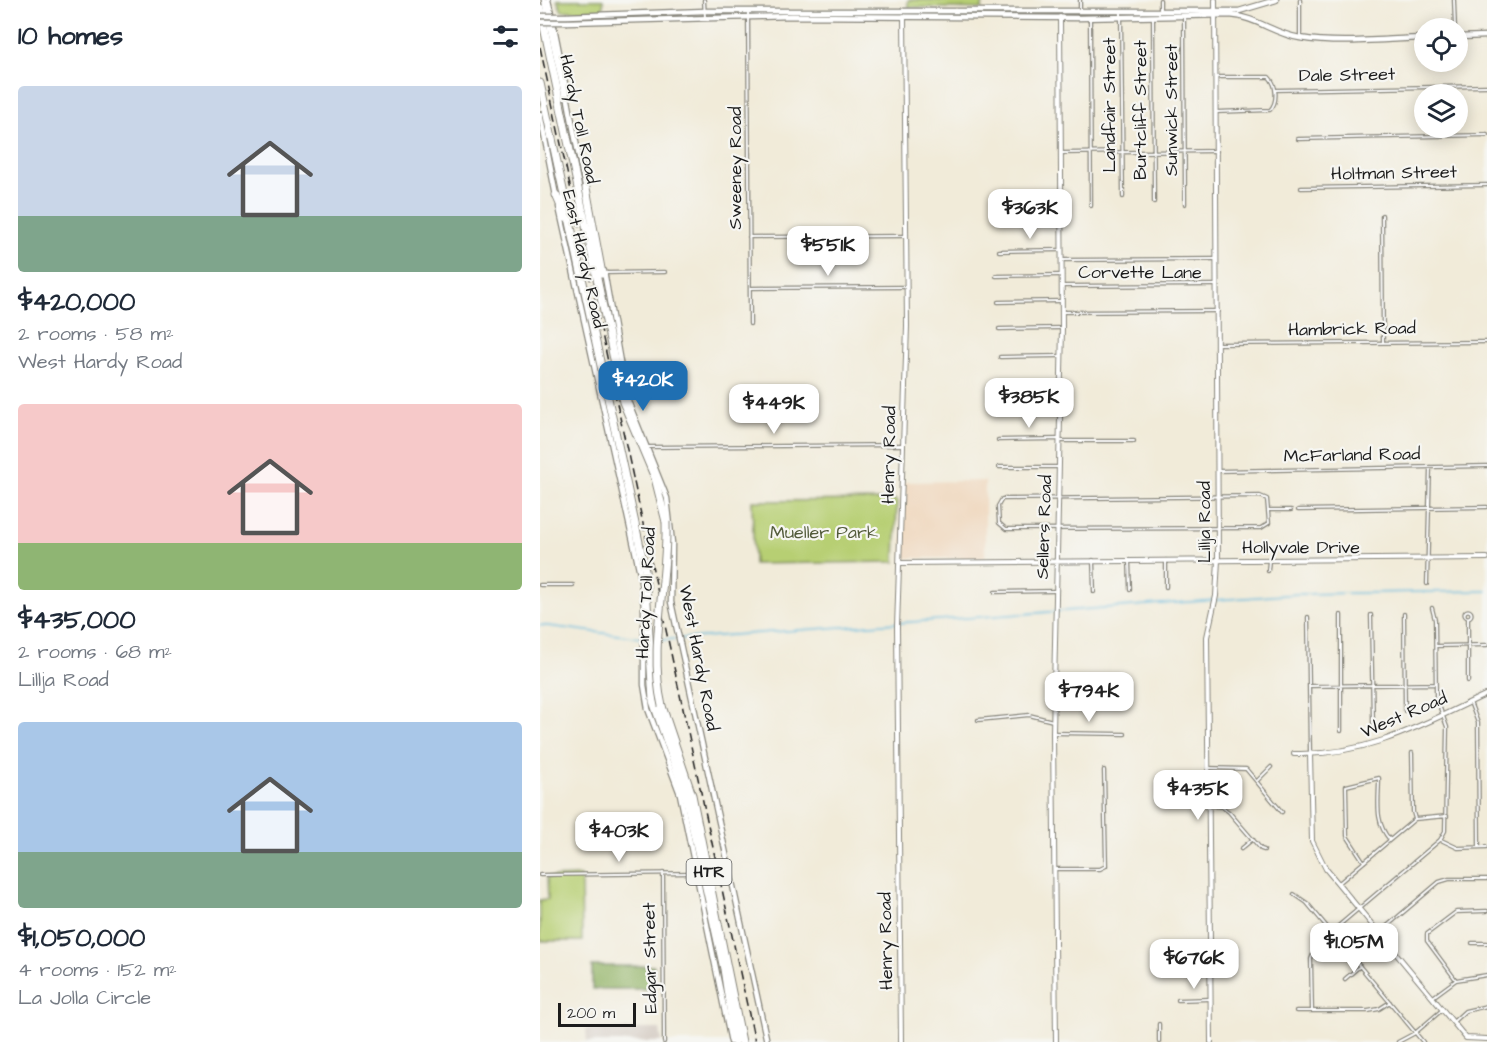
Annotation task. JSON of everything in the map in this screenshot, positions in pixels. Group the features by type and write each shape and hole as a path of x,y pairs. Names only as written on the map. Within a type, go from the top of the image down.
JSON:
{"highway":[{"name":"Hardy Toll Road","path":"540,8 626,413 655,478 666,522 667,563 657,664 662,706 692,795 742,1042"},
{"name":"Hardy Toll Road","path":"540,83 645,570 653,701 686,797 724,969 733,1042"},
{"path":"585,188 604,287 604,309"},
{"path":"556,195 570,232 599,361"}],"main road":[{"path":"546,0 571,124"},
{"name":"West Hardy Road","path":"546,0 564,73 571,124 605,273 626,396 667,498 671,520 670,591 767,1042"},
{"path":"540,16 548,19 609,22 809,14 1060,15 1080,13 1153,17 1215,14 1276,0"},
{"path":"567,19 705,11 748,11 766,15"},
{"path":"1060,15 1090,18 1160,12 1215,14 1245,16 1278,32 1300,38 1414,38"},
{"path":"662,14 662,20"},
{"path":"608,15 609,22"},
{"path":"540,22 548,19"},
{"path":"1468,37 1487,36"},
{"path":"540,109 544,127"},
{"name":"East Hardy Road","path":"540,114 643,592 644,685 648,708 678,787 733,1042"}],"street":[{"path":"705,0 705,18"},
{"path":"1080,0 1080,13"},
{"path":"1160,0 1160,12"},
{"name":"Lillja Road","path":"1211,1042 1207,632 1216,598 1218,560 1215,0"},
{"path":"1299,0 1300,38"},
{"path":"1454,0 1455,18"},
{"name":"Sweeney Road","path":"748,11 750,324"},
{"name":"Henry Road","path":"901,1042 897,620 907,287 904,14"},
{"name":"Sellers Road","path":"1056,1042 1053,721 1062,328 1060,15"},
{"name":"Landfair Street","path":"1121,15 1123,197"},
{"name":"Sunwick Street","path":"1184,16 1185,204"},
{"name":"Burtcliff Street","path":"1153,17 1154,202"},
{"path":"1090,18 1091,206"},
{"name":"Dale Street","path":"1216,77 1269,77 1275,84 1275,90 1487,86"},
{"path":"1216,112 1270,110 1275,104 1275,90"},
{"path":"1298,139 1487,135"},
{"path":"1061,153 1217,151"},
{"name":"Holtman Street","path":"1300,189 1487,185"},
{"path":"1382,215 1383,342"},
{"path":"749,237 905,236"},
{"path":"999,251 1062,250"},
{"path":"1062,261 1218,259"},
{"path":"605,273 665,272"},
{"path":"996,276 1062,275"},
{"name":"Corvette Lane","path":"1062,286 1218,285"},
{"path":"749,288 907,287"},
{"path":"998,302 1062,301"},
{"path":"1062,312 1218,311"},
{"path":"999,329 1062,328"},
{"name":"Hambrick Road","path":"1218,344 1487,342"},
{"path":"1000,357 1061,356"},
{"path":"998,385 1061,383"},
{"path":"999,412 1060,412"},
{"path":"998,440 1134,441"},
{"path":"647,447 902,445"},
{"name":"McFarland Road","path":"1218,471 1487,466"},
{"path":"999,467 1059,467"},
{"path":"1427,584 1426,532 1430,508 1430,467"},
{"path":"1218,496 1267,499 1269,523 1261,528 1057,529 1002,528 999,523 1002,499 1218,496"},
{"path":"1298,510 1487,507"},
{"path":"1269,510 1291,510"},
{"name":"Hollyvale Drive","path":"900,562 1487,558"},
{"path":"1092,560 1094,592"},
{"path":"1129,560 1130,590"},
{"path":"1166,560 1166,587"},
{"path":"1268,571 1269,560"},
{"path":"540,585 573,585"},
{"path":"995,592 1055,591"},
{"path":"1312,1011 1314,950 1330,931 1440,840 1445,831 1447,727 1438,705 1432,608"},
{"path":"1404,614 1405,711"},
{"path":"1341,615 1341,731"},
{"path":"1371,615 1373,723"},
{"path":"1308,617 1312,841 1326,869 1466,1038 1473,1041 1487,1039"},
{"path":"1468,618 1468,681"},
{"path":"1436,646 1487,645"},
{"path":"1309,686 1436,684"},
{"name":"West Road","path":"1294,754 1367,747 1398,736 1487,694"},
{"path":"1470,702 1478,723 1479,847"},
{"path":"978,720 1021,715 1053,721"},
{"path":"1053,733 1125,734"},
{"path":"1412,753 1415,819"},
{"path":"1258,780 1271,767"},
{"path":"1208,768 1244,768 1258,780 1282,812"},
{"path":"1054,869 1100,869 1106,866 1104,770"},
{"path":"1364,862 1347,836 1344,790 1349,784 1378,778 1378,822 1381,830 1390,840"},
{"path":"1209,805 1227,810 1264,850"},
{"path":"1338,884 1415,819 1447,816"},
{"path":"1241,849 1252,839"},
{"path":"1440,840 1451,847 1487,847"},
{"name":"Edgar Street","path":"663,873 664,1042"},
{"path":"540,874 697,873"},
{"path":"1378,933 1439,882 1449,879 1487,879"},
{"path":"1294,894 1304,900 1423,1042"},
{"path":"1456,980 1427,941 1427,934 1456,912 1487,911"},
{"path":"1472,943 1487,943"},
{"path":"1345,979 1360,966"},
{"path":"1432,998 1456,980 1487,975"},
{"path":"1178,1000 1210,999"},
{"path":"1296,1011 1379,1010 1390,1002"},
{"path":"1453,1022 1465,1011 1487,1006"},
{"path":"1398,1042 1415,1033 1442,1010"},
{"path":"1159,1024 1160,1042"}],"shaded area":[{"path":"985,481 985,558 902,558 905,482"},
{"path":"586,1029 660,1029 662,1042 587,1042"}],"green space":[{"path":"557,0 603,0 603,10 562,11"},
{"path":"908,0 983,0 982,9 908,7"},
{"name":"Mueller Park","path":"897,500 895,562 754,564 752,501"},
{"path":"581,876 582,941 540,941 540,900 548,899 547,877"},
{"path":"592,966 654,966 654,989 592,989"}],"waterway":[{"path":"662,640 1298,594 1487,591"},
{"path":"540,625 642,638"}],"railway":[{"path":"540,47 755,1042"}]}
